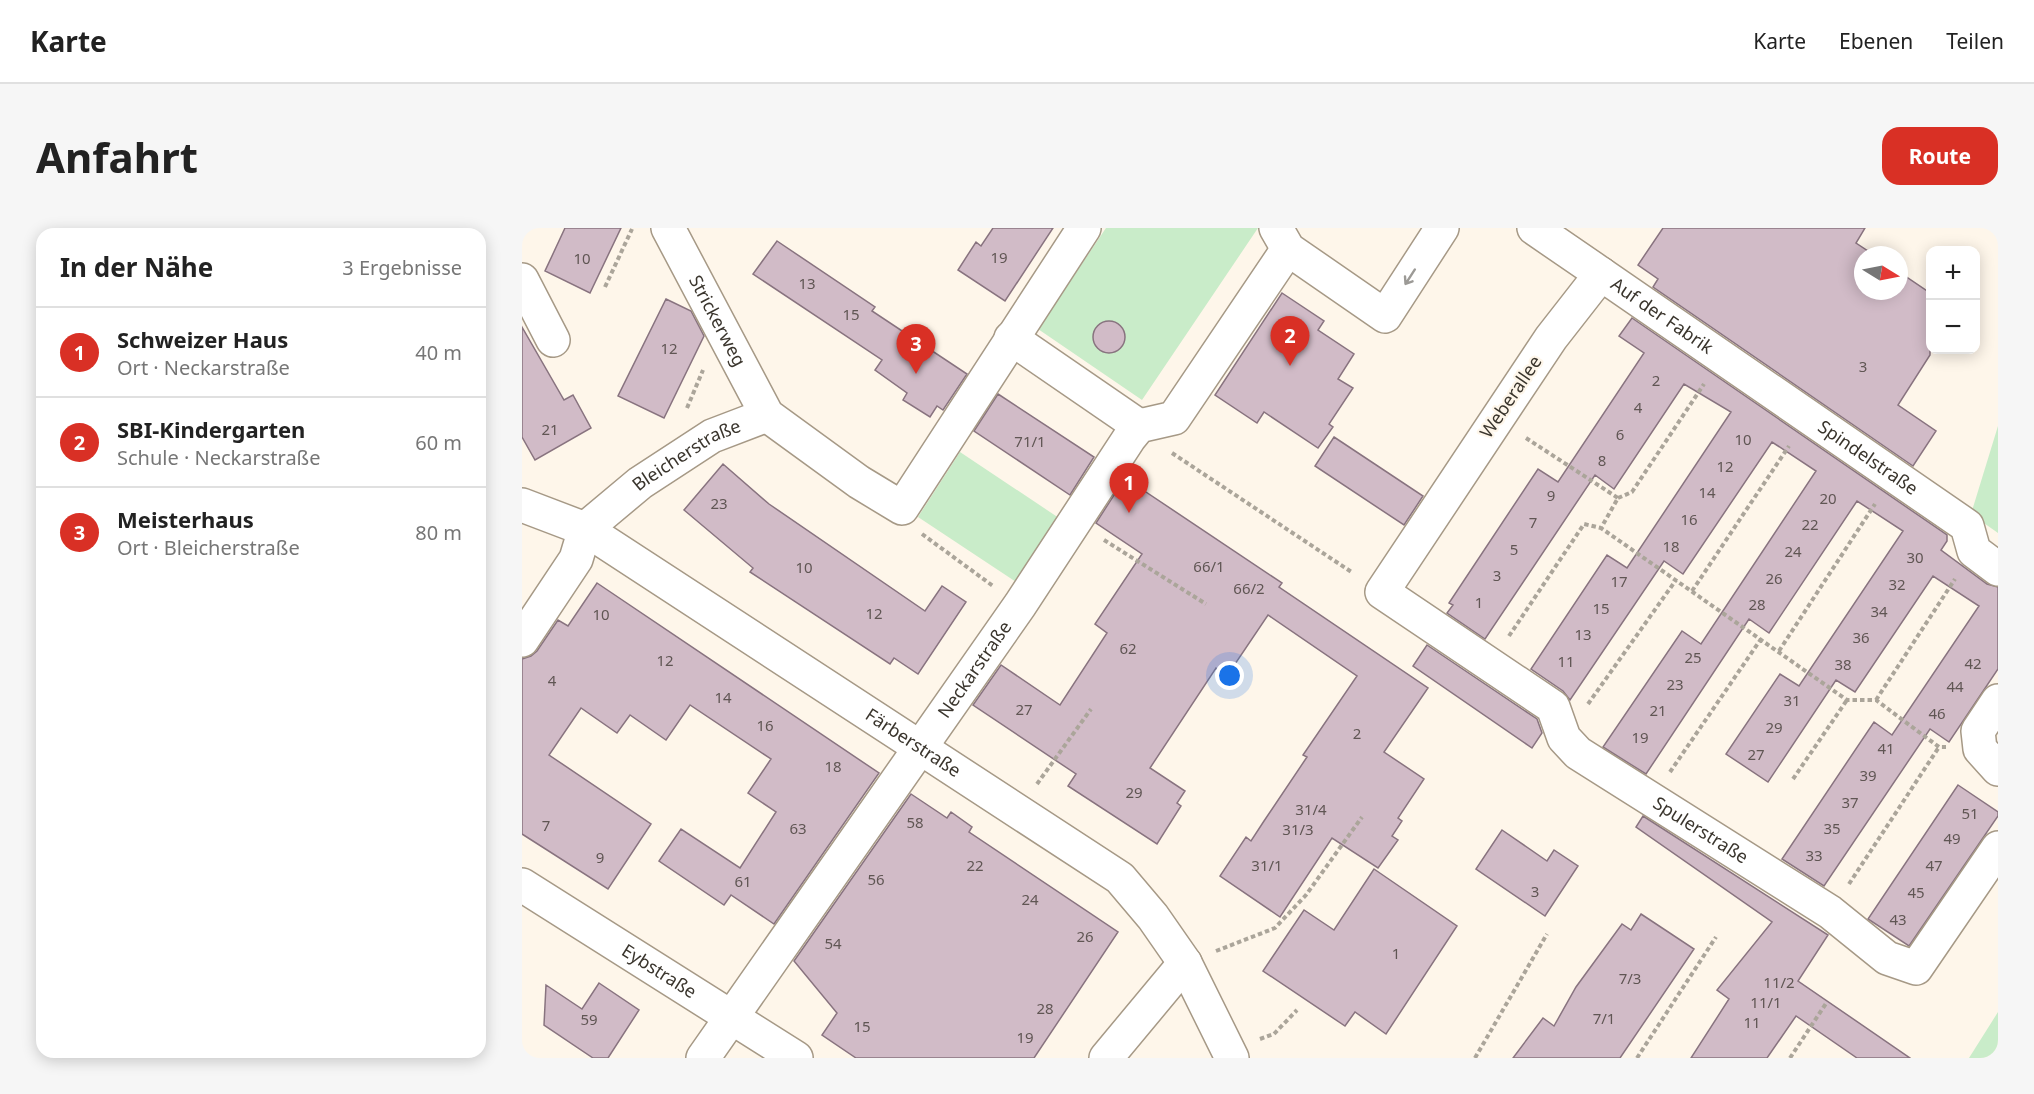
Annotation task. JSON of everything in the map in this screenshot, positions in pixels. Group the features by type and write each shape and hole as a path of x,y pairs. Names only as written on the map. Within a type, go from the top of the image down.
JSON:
{"street":[{"name":"Strickerweg","path":"668,228 767,415"},
{"path":"767,415 850,476 902,508 1084,228"},
{"path":"1011,338 1139,426 1174,418 1282,238 1385,316 1442,228"},
{"path":"1534,228 1601,274"},
{"name":"Auf der Fabrik","path":"1601,274 1722,356"},
{"name":"Weberallee","path":"1382,592 1551,338 1601,274"},
{"path":"522,280 553,340"},
{"name":"Spindelstraße","path":"1722,356 1967,526 1986,560"},
{"name":"Bleicherstraße","path":"585,530 640,483 712,436 767,415"},
{"name":"Neckarstraße","path":"703,1058 1020,605 1139,426"},
{"name":"Färberstraße","path":"522,505 585,530 1120,878 1153,917 1185,963 1230,1055"},
{"path":"522,640 576,559 585,530"},
{"name":"Spulerstraße","path":"1382,592 1553,707 1564,738 1578,753 1830,912 1887,958 1916,968 1998,848"},
{"path":"1989,759 1978,731 1998,701"},
{"name":"Eybstraße","path":"522,885 796,1058"},
{"path":"1106,1058 1185,963"}],"path":[{"path":"605,287 633,228"},
{"path":"1601,528 1618,498 1632,492 1722,356"},
{"path":"1692,591 1810,416"},
{"path":"1497,419 1618,498"},
{"path":"1139,426 1171,453 1382,592"},
{"path":"1779,651 1895,474"},
{"path":"902,508 912,528 1020,605"},
{"path":"1075,522 1206,604"},
{"path":"1489,665 1584,524 1601,528 1847,700 1876,700 1939,747 1989,759"},
{"path":"1876,700 1986,560"},
{"path":"1564,738 1677,580"},
{"path":"1652,798 1761,639"},
{"path":"1793,779 1847,700"},
{"path":"1018,811 1090,709"},
{"path":"1830,912 1939,747"},
{"path":"1185,963 1275,928 1306,895 1362,817"},
{"path":"1475,1058 1547,934"},
{"path":"1637,1058 1716,937"},
{"path":"1790,1058 1827,1002"},
{"path":"1230,1055 1274,1034 1297,1010"}],"green space":[{"path":"1106,228 1258,228 1142,400 1038,329"},
{"path":"1998,426 1998,533 1971,514"},
{"path":"960,452 1062,520 1019,584 918,517"},
{"path":"1998,1012 1998,1058 1969,1058"}],"building":[{"path":"565,228 621,228 590,293 545,271"},
{"path":"993,228 1053,228 1005,301 958,270 976,242 981,246"},
{"path":"1663,228 1865,228 1856,243 1860,246 1854,246 1854,300 1908,300 1908,278 1926,290 1926,354 1930,355 1898,405 1936,431 1913,466 1653,287 1658,279 1638,265"},
{"path":"777,241 875,307 872,311 967,374 943,410 937,406 930,417 903,400 907,393 875,370 882,360 753,274"},
{"path":"1282,293 1324,321 1318,330 1354,354 1338,379 1353,388 1329,424 1333,427 1318,448 1264,412 1257,423 1215,395"},
{"path":"666,299 691,311 704,336 664,418 618,396"},
{"path":"1632,318 1947,535 1947,541 1941,550 1987,584 1998,587 1998,669 1949,742 1930,729 1824,886 1782,859 1874,722 1892,735 1979,606 1933,576 1855,692 1836,680 1768,782 1726,754 1780,674 1799,686 1903,531 1857,501 1769,633 1749,619 1646,774 1603,747 1682,631 1701,644 1816,471 1772,442 1683,574 1664,561 1570,700 1563,691 1531,669 1607,555 1627,568 1731,412 1684,384 1614,489 1595,475 1485,639 1447,613 1453,605 1449,603 1538,469 1558,482 1644,353 1619,336"},
{"path":"1109,321 1120,326 1125,337 1120,348 1109,353 1098,348 1093,337 1098,326"},
{"path":"522,327 564,400 573,395 591,428 535,460 522,437"},
{"path":"998,394 1094,457 1070,495 974,431"},
{"path":"1334,437 1423,496 1404,525 1315,466"},
{"path":"723,464 769,504 925,611 942,586 966,602 918,674 894,658 890,664 750,572 753,568 684,510"},
{"path":"1125,478 1282,583 1279,587 1428,688 1384,752 1424,779 1398,818 1402,821 1392,836 1398,840 1378,868 1332,838 1280,917 1220,876 1246,837 1251,841 1307,757 1303,755 1357,676 1268,615 1227,676 1216,668 1150,768 1185,791 1177,803 1181,806 1157,844 1068,786 1076,774 973,705 1001,665 1060,705 1107,633 1095,624 1142,554 1096,523"},
{"path":"597,583 879,773 774,924 731,895 724,905 659,861 681,829 740,868 776,812 748,793 771,759 690,705 666,740 630,715 617,733 581,708 549,755 651,824 608,889 522,834 522,659 537,651 558,620 568,626"},
{"path":"1427,645 1537,719 1542,733 1532,748 1413,666"},
{"path":"1958,785 1998,812 1998,816 1909,946 1868,919"},
{"path":"911,794 947,818 951,812 972,827 969,832 1118,932 1034,1058 856,1058 822,1035 837,1013 794,961"},
{"path":"1643,816 1828,935 1798,981 1910,1058 1857,1058 1796,1016 1767,1058 1691,1058 1729,999 1717,990 1772,922 1636,827"},
{"path":"1502,830 1547,861 1554,850 1578,866 1545,916 1476,869"},
{"path":"1374,869 1457,926 1386,1034 1355,1012 1345,1026 1263,971 1304,910 1334,930"},
{"path":"1641,914 1694,949 1620,1058 1513,1058 1543,1018 1554,1026 1576,987 1622,924 1631,930"},
{"path":"599,983 639,1010 608,1058 593,1058 544,1025 546,985 582,1009"}],"place":[{"name":"SBI-Kindergarten","path":"1290,366"},
{"name":"Meisterhaus","path":"916,374"},
{"name":"Schweizer Haus","path":"1129,513"}]}
